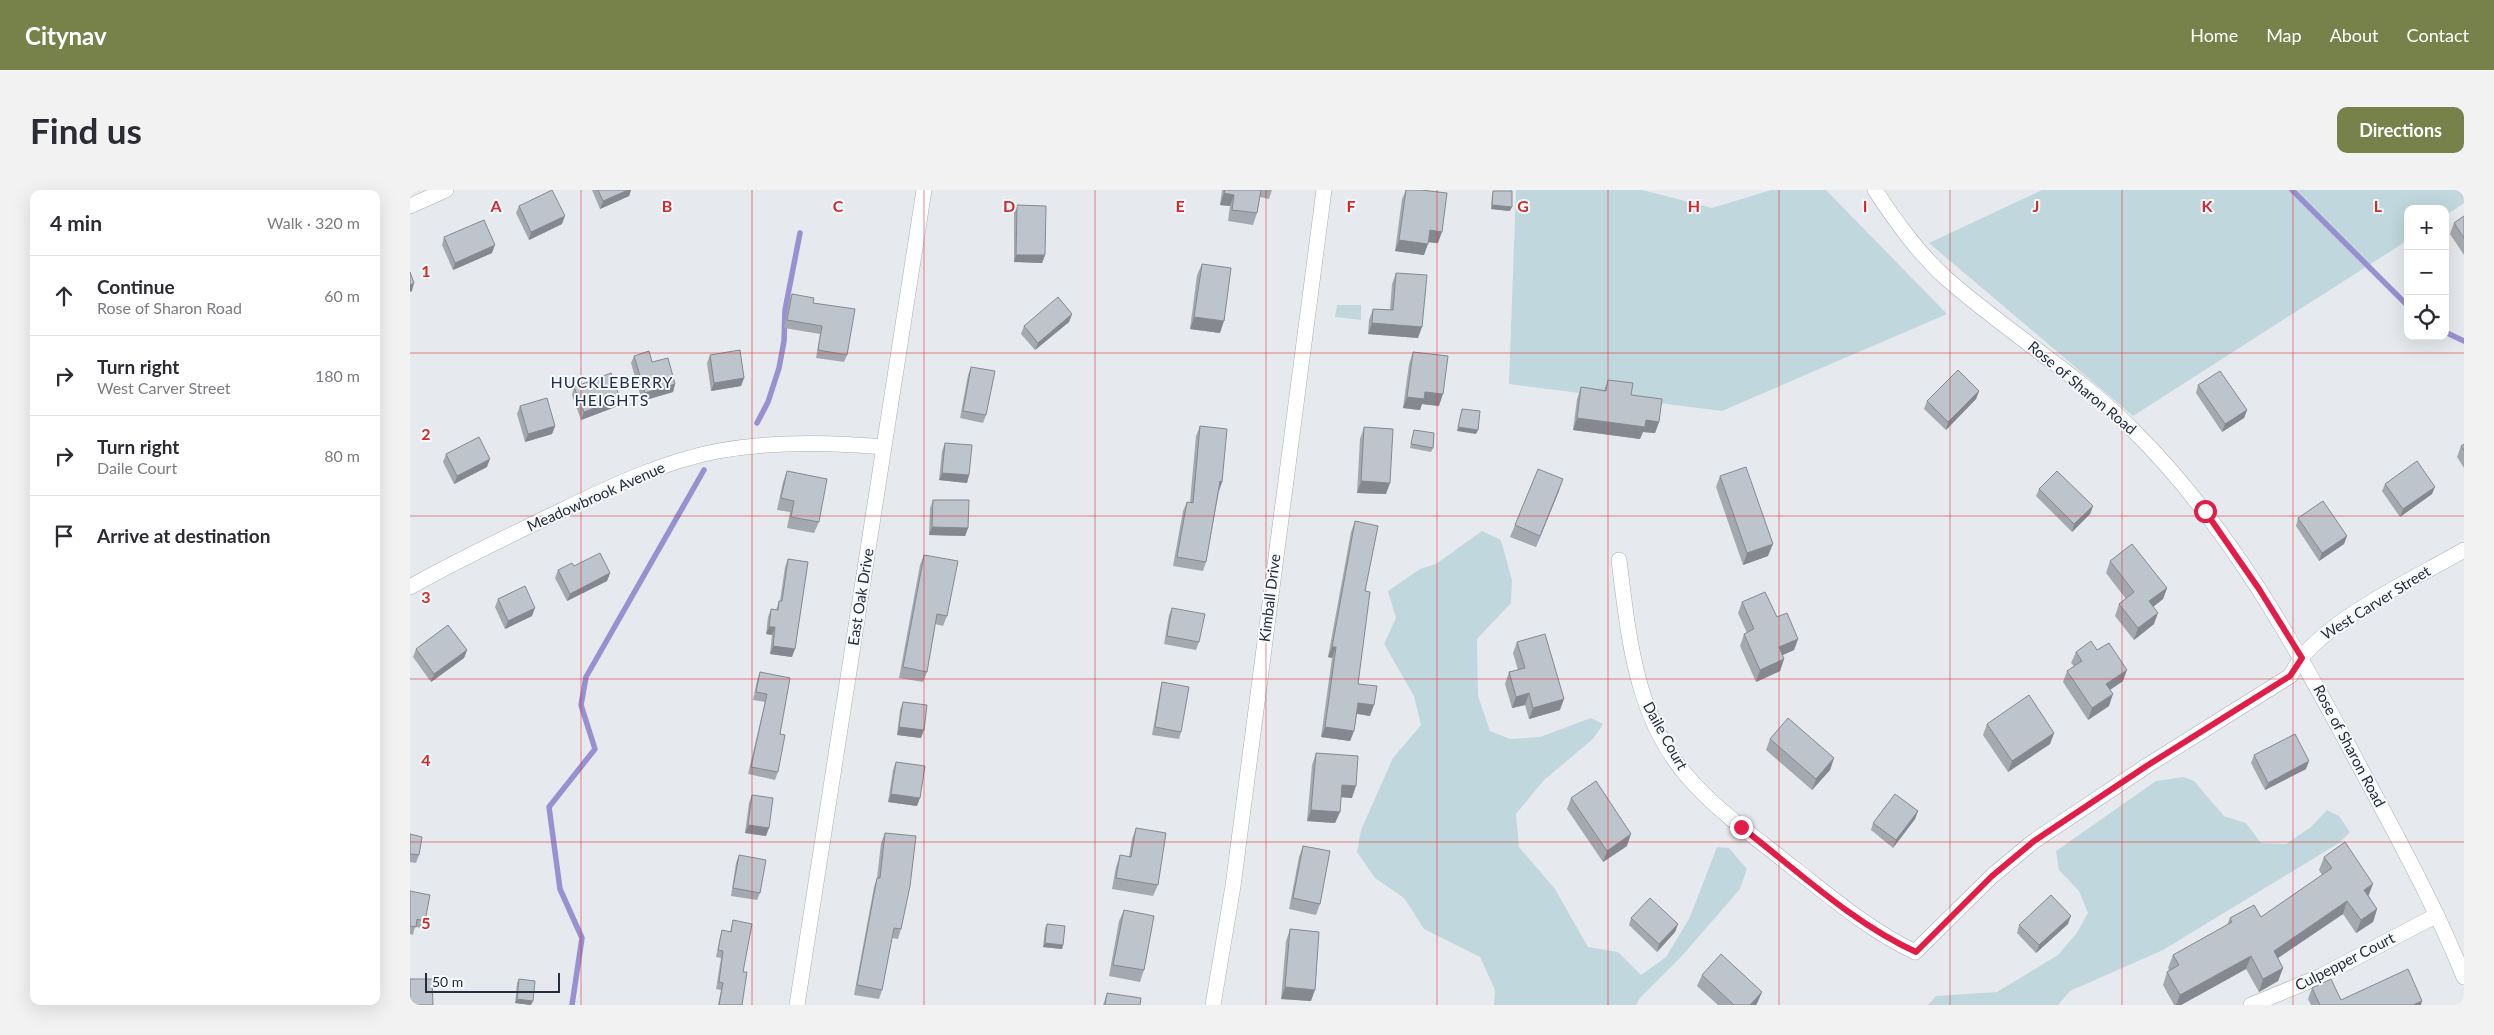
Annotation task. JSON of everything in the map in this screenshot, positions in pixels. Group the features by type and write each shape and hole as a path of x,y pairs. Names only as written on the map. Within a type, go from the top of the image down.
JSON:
{"street":[{"path":"410,206 446,190"},
{"name":"East Oak Drive","path":"797,1005 924,190"},
{"name":"Kimball Drive","path":"1213,1005 1233,886 1324,190"},
{"name":"Rose of Sharon Road","path":"1875,190 1901,231 1946,278 2095,395 2165,463 2205,511 2259,589 2302,658 2409,859 2437,915 2464,977"},
{"name":"Meadowbrook Avenue","path":"410,587 604,490 716,451 782,444 843,443 884,447"},
{"name":"West Carver Street","path":"1916,952 2013,857 2148,765 2290,676 2316,640 2343,620 2464,550"},
{"name":"Daile Court","path":"1620,560 1630,643 1640,690 1650,715 1677,763 1701,791 1741,827 1866,924 1890,940 1916,952"},
{"name":"Culpepper Court","path":"2251,1005 2277,1001 2437,915"}],"shaded area":[{"path":"1516,190 1642,190 1712,208 1771,190 1826,190 1947,314 1722,411 1509,384"},
{"path":"2042,190 2464,190 2464,203 2449,213 2449,205 2404,205 2404,243 2133,416 1929,243"},
{"path":"1337,305 1361,305 1361,320 1335,317"},
{"path":"1482,531 1501,540 1512,580 1511,603 1477,639 1478,696 1490,731 1510,739 1540,737 1591,718 1603,724 1593,739 1544,780 1516,814 1519,847 1555,889 1588,947 1618,952 1641,975 1666,957 1690,917 1717,847 1729,848 1747,869 1740,889 1681,957 1640,998 1636,1005 1494,1005 1495,990 1480,957 1424,929 1404,898 1375,878 1357,852 1361,830 1393,758 1421,725 1414,696 1384,644 1396,618 1388,591 1420,569 1436,564"},
{"path":"2183,777 2194,781 2224,816 2246,823 2261,843 2286,844 2311,827 2327,810 2339,816 2350,832 2339,843 2163,950 2070,991 2058,1005 1928,1005 1936,996 1997,992 2058,955 2076,934 2088,913 2079,891 2059,870 2056,851 2156,781"}],"building":[{"path":"552,190 565,216 531,232 519,206"},
{"path":"598,190 628,190 603,201"},
{"path":"1225,190 1261,190 1257,213 1232,210 1234,195 1224,193"},
{"path":"1406,190 1447,193 1442,232 1430,230 1428,244 1399,240"},
{"path":"1493,191 1512,191 1512,207 1492,205"},
{"path":"1017,205 1046,206 1045,255 1016,255"},
{"path":"2464,216 2464,238 2454,223"},
{"path":"484,220 495,245 455,263 444,237"},
{"path":"1202,264 1231,268 1224,321 1194,317"},
{"path":"410,272 414,283 410,285"},
{"path":"1396,273 1427,275 1422,327 1372,323 1373,309 1393,310"},
{"path":"792,294 814,298 813,303 855,309 847,355 818,350 822,326 787,320"},
{"path":"1058,297 1072,314 1038,343 1024,326"},
{"path":"740,350 744,378 714,383 710,355"},
{"path":"649,351 652,362 668,358 675,384 645,393 634,356"},
{"path":"1413,352 1448,356 1443,394 1425,392 1424,399 1407,397"},
{"path":"971,367 995,371 986,415 963,411"},
{"path":"1958,370 1979,391 1948,422 1927,401"},
{"path":"2220,371 2247,410 2225,424 2198,385"},
{"path":"611,373 620,398 584,412 574,387"},
{"path":"1608,380 1633,383 1631,395 1662,399 1659,422 1646,420 1645,427 1577,418 1581,387 1606,391"},
{"path":"547,398 555,426 528,434 520,406"},
{"path":"1462,409 1480,411 1478,430 1458,427"},
{"path":"1200,426 1227,429 1222,482 1220,481 1206,562 1177,557 1187,502 1193,503"},
{"path":"1364,427 1393,429 1390,483 1361,481"},
{"path":"1414,430 1434,433 1433,448 1411,444"},
{"path":"479,437 490,459 457,476 446,454"},
{"path":"945,443 972,445 969,475 942,473"},
{"path":"2417,461 2435,487 2403,509 2385,484"},
{"path":"1746,467 1773,544 1747,553 1720,476"},
{"path":"1538,469 1563,479 1540,536 1515,525"},
{"path":"787,471 827,479 819,522 791,517 794,501 781,498"},
{"path":"2057,471 2093,506 2074,524 2039,489"},
{"path":"933,500 969,500 968,528 932,527"},
{"path":"2323,501 2347,536 2322,553 2298,518"},
{"path":"1355,521 1378,526 1365,591 1370,592 1358,684 1377,686 1374,705 1358,703 1354,731 1325,727 1336,647 1332,647"},
{"path":"2132,544 2167,588 2149,601 2158,613 2138,628 2119,604 2134,592 2110,561"},
{"path":"600,553 610,573 570,594 558,570 572,563 574,566"},
{"path":"924,555 958,561 947,616 937,614 927,672 903,667"},
{"path":"788,559 808,562 795,649 773,646 775,627 769,627 771,609 778,610 779,601 782,601"},
{"path":"525,586 535,608 508,621 498,599"},
{"path":"1765,592 1777,617 1787,613 1798,639 1779,647 1784,659 1760,670 1744,634 1754,629 1742,602"},
{"path":"1172,608 1205,614 1199,642 1167,636"},
{"path":"448,625 467,650 434,674 416,649"},
{"path":"1545,634 1564,699 1533,708 1529,693 1516,697 1509,672 1525,668 1517,642"},
{"path":"2091,641 2097,650 2109,643 2127,670 2106,684 2113,694 2092,708 2067,671 2082,661 2076,652"},
{"path":"760,672 790,678 780,734 785,735 778,772 751,767 767,694 756,692"},
{"path":"1162,682 1189,687 1181,732 1155,727"},
{"path":"2029,695 2054,733 2012,761 1987,724"},
{"path":"903,702 927,705 924,730 899,727"},
{"path":"1788,718 1834,758 1816,779 1770,739"},
{"path":"2295,734 2309,761 2268,783 2254,755"},
{"path":"1316,753 1358,756 1356,786 1342,785 1340,812 1311,810"},
{"path":"896,762 925,766 920,798 891,794"},
{"path":"1596,781 1631,834 1607,851 1571,798"},
{"path":"1895,794 1918,811 1896,840 1873,823"},
{"path":"752,795 773,798 769,828 748,825"},
{"path":"1136,828 1166,833 1158,885 1116,878 1120,855 1131,857"},
{"path":"885,833 916,836 910,886 901,929 894,928 882,990 857,985 877,878 880,878"},
{"path":"410,834 422,837 419,855 410,854"},
{"path":"2345,842 2373,884 2364,890 2377,909 2361,920 2347,901 2274,951 2283,968 2263,979 2251,956 2180,995 2167,972 2179,965 2173,955 2232,922 2230,918 2254,905 2261,917 2332,868 2324,857"},
{"path":"1303,846 1330,851 1320,904 1293,898"},
{"path":"739,855 766,860 760,893 733,888"},
{"path":"410,891 430,895 425,921 417,919 416,927 410,926"},
{"path":"2051,895 2071,916 2039,945 2019,925"},
{"path":"1650,898 1678,924 1659,944 1631,918"},
{"path":"1124,910 1154,916 1144,970 1113,965"},
{"path":"733,920 752,924 743,972 747,972 742,1005 719,1005 723,983 719,982 723,951 718,950 722,930 731,932"},
{"path":"1047,924 1065,926 1063,945 1045,943"},
{"path":"1290,929 1319,932 1315,990 1285,987"},
{"path":"1721,954 1762,992 1750,1005 1734,1005 1702,975"},
{"path":"2408,969 2422,1001 2413,1005 2320,1005 2312,988 2331,979 2341,1000"},
{"path":"410,979 432,979 433,1005 410,1005"},
{"path":"519,979 535,981 533,1001 517,999"},
{"path":"1107,993 1141,998 1140,1005 1105,1005"}],"waterway":[{"path":"2292,190 2404,302"},
{"path":"757,423 768,402 779,368 784,341 785,310 800,233"},
{"path":"2449,334 2464,341"},
{"path":"572,1005 582,938 560,889 549,807 595,749 581,705 586,677 704,470"}],"district":[{"name":"HUCKLEBERRY HEIGHTS","path":"612,391"}],"route":[{"path":"1741,827 1866,924 1890,940 1916,952 1992,876 2034,841 2148,765 2290,676 2302,658 2259,589 2205,511"}]}
